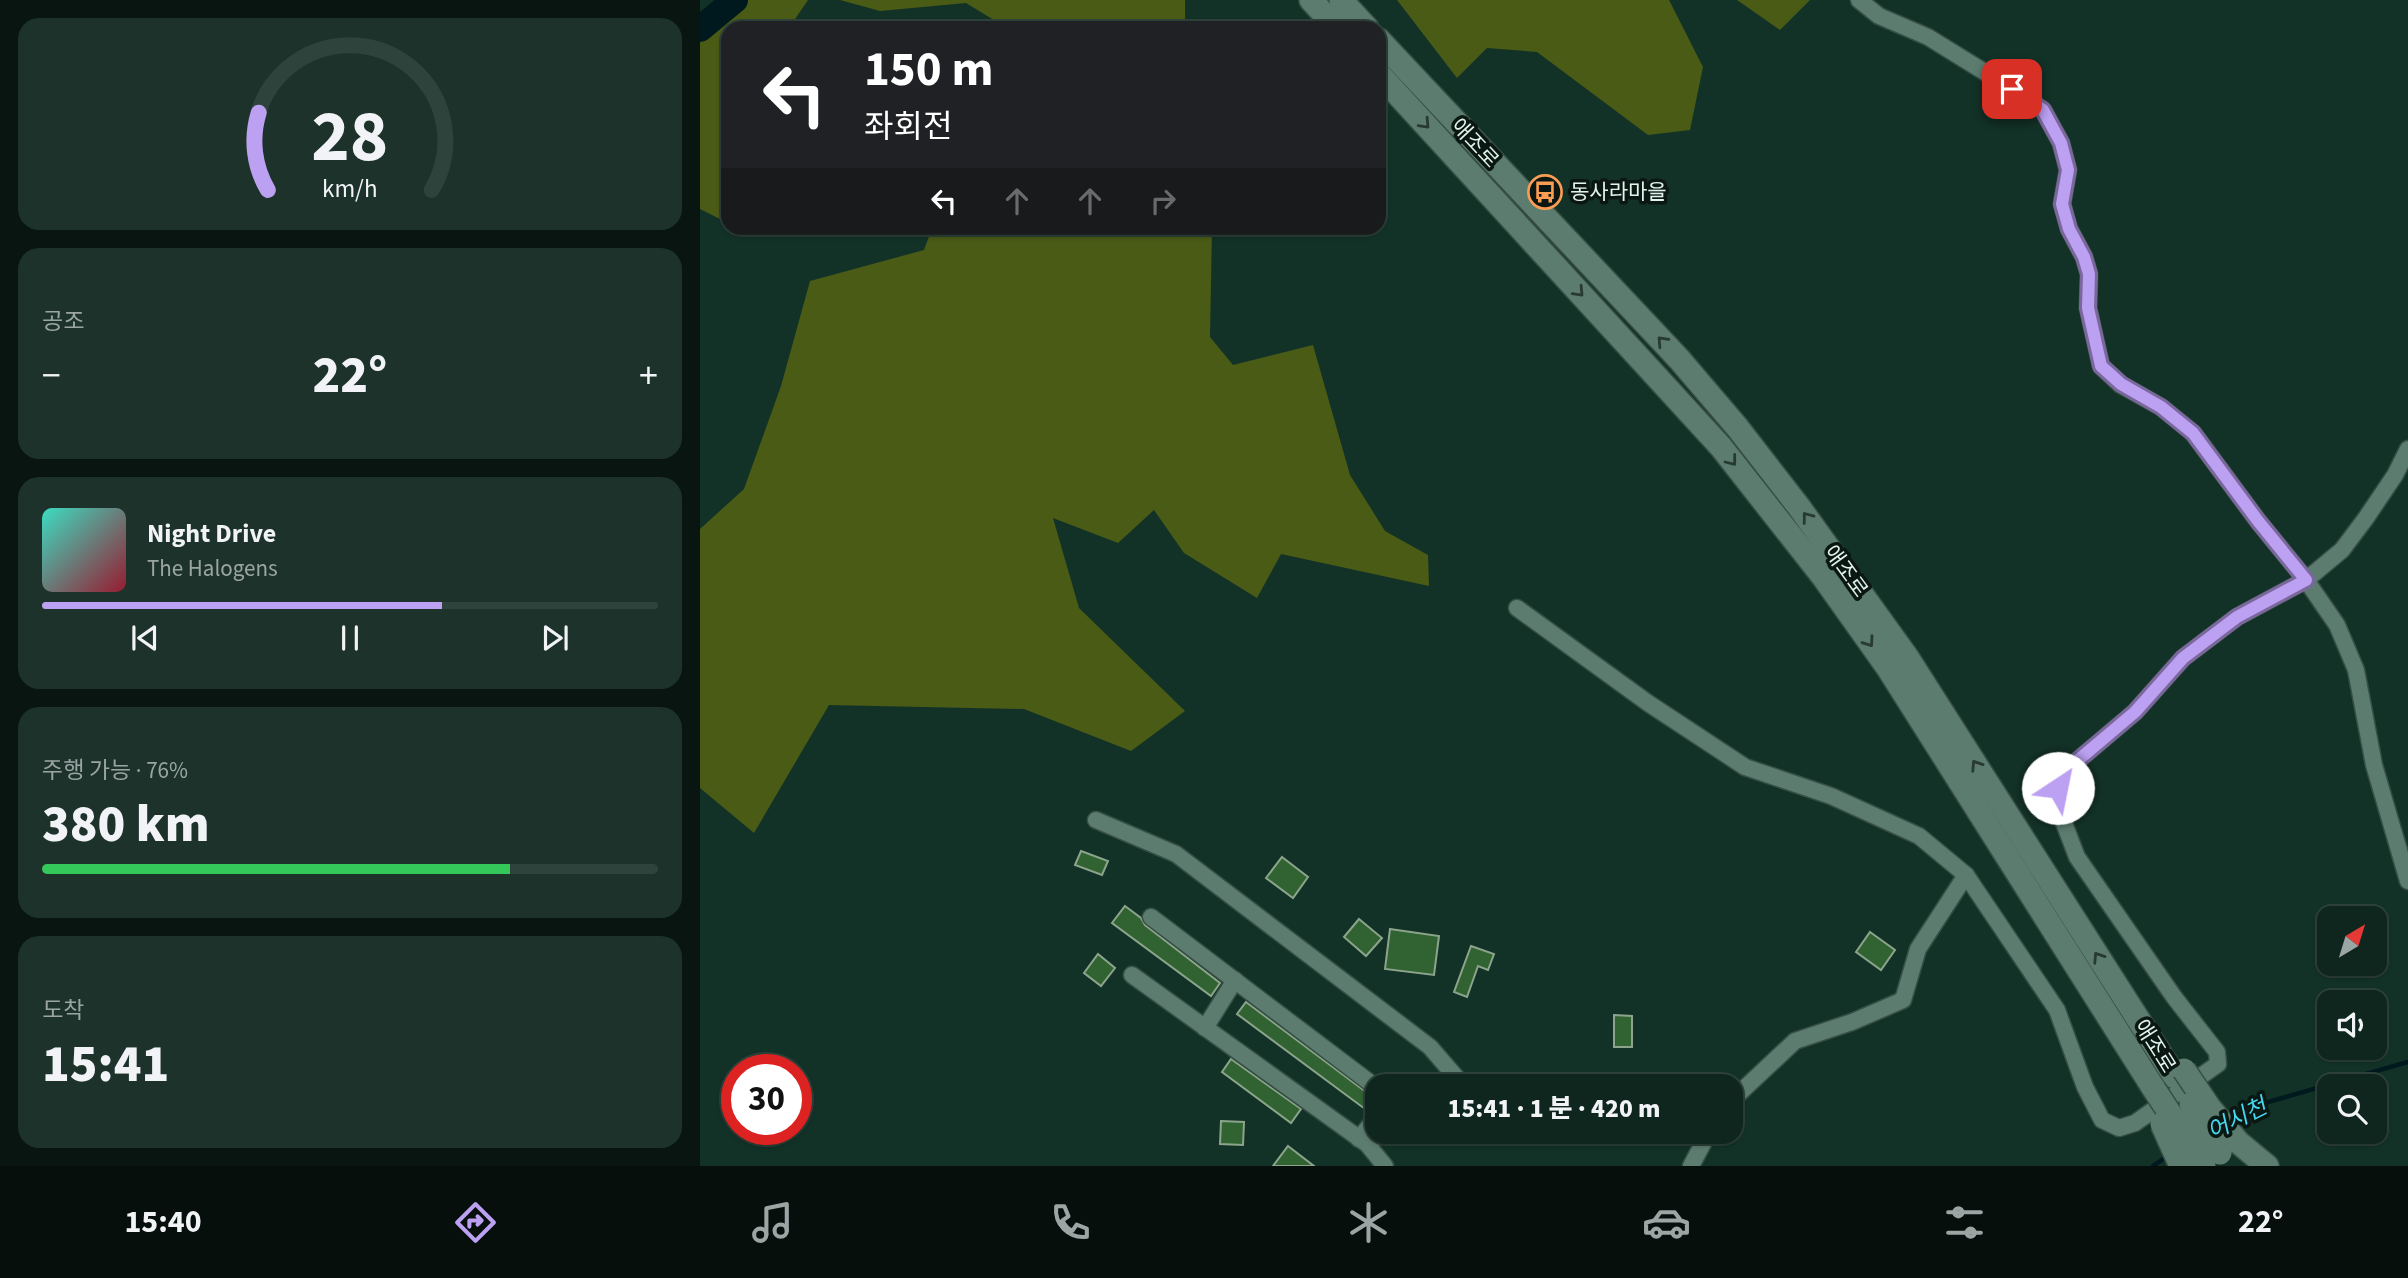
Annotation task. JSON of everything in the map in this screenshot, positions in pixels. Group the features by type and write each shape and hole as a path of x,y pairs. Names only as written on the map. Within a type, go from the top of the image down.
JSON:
{"street":[{"path":"1311,0 1330,21"},
{"path":"1341,0 1360,21"},
{"path":"1859,0 1879,16 1928,37 2043,110 2061,143 2068,170 2062,204 2069,229 2084,257 2089,274 2088,308 2101,366 2121,384 2161,407 2193,433 2306,580 2337,625 2356,670 2374,765 2408,881"},
{"name":"애조로","path":"1386,47 1678,359 1737,427 1828,546 1907,657 2115,983 2179,1073 2219,1159"},
{"name":"애조로","path":"1386,82 1721,446 1824,578 1888,668 2109,1017 2150,1091"},
{"path":"1517,608 1648,703 1745,767 1831,796 1919,836 1966,875 2057,1010 2085,1087 2102,1120 2119,1128 2135,1123 2218,1064 2217,1052 2174,998 2077,857 2062,818 2058,788 2064,772 2135,712 2183,658 2237,617 2306,580 2342,550 2395,475 2408,449"},
{"path":"1096,820 1176,854 1430,1047 1453,1074"},
{"path":"1743,1090 1795,1041 1852,1022 1903,1000 1918,948 1966,875"},
{"path":"1151,917 1365,1079"},
{"path":"1132,975 1363,1141 1385,1166"},
{"path":"1205,1028 1235,980"},
{"path":"2150,1091 2219,1159 2267,1166"},
{"path":"2150,1091 2181,1166"},
{"path":"1363,1141 1365,1137"},
{"path":"1691,1166 1703,1144"}],"green space":[{"path":"720,0 808,0 794,21 721,21 721,220 700,209 700,23"},
{"path":"840,0 1185,0 1185,21 996,21 966,3 880,11"},
{"path":"1397,0 1669,0 1703,67 1690,130 1648,135 1537,52 1487,48 1457,78"},
{"path":"1737,0 1810,0 1780,30"},
{"path":"930,235 1212,235 1210,337 1233,365 1313,345 1350,475 1385,531 1428,555 1429,586 1281,554 1257,598 1184,553 1154,510 1118,543 1053,518 1079,608 1185,711 1131,751 1024,709 829,705 754,833 700,788 700,529 744,489 781,386 810,281 924,250"}],"building":[{"path":"1081,851 1108,861 1102,875 1075,865"},
{"path":"1282,857 1308,877 1293,898 1266,878"},
{"path":"1125,906 1141,918 1145,925 1220,983 1211,996 1112,923"},
{"path":"1359,919 1382,938 1366,956 1344,937"},
{"path":"1390,929 1439,936 1434,975 1385,969"},
{"path":"1870,932 1895,950 1881,970 1856,952"},
{"path":"1471,946 1494,954 1488,970 1478,966 1467,997 1454,992"},
{"path":"1098,954 1115,968 1101,986 1084,973"},
{"path":"1246,1002 1365,1091 1365,1109 1237,1014"},
{"path":"1614,1015 1632,1016 1632,1047 1614,1047"},
{"path":"1231,1059 1301,1109 1291,1123 1222,1072"},
{"path":"1221,1121 1244,1122 1243,1145 1220,1144"},
{"path":"1288,1146 1314,1166 1273,1166"}],"waterway":[{"path":"700,29 735,0"},
{"name":"어시천","path":"2228,1121 2254,1106 2408,1062"},
{"name":"어시천","path":"2153,1166 2169,1155"}],"place":[{"name":"동사라마을","path":"1545,192"}],"route":[{"path":"2012,89 2043,110 2061,143 2068,170 2062,204 2069,229 2084,257 2089,274 2088,308 2101,366 2121,384 2161,407 2193,433 2306,580 2237,617 2183,658 2135,712 2064,772 2058,788"}]}
